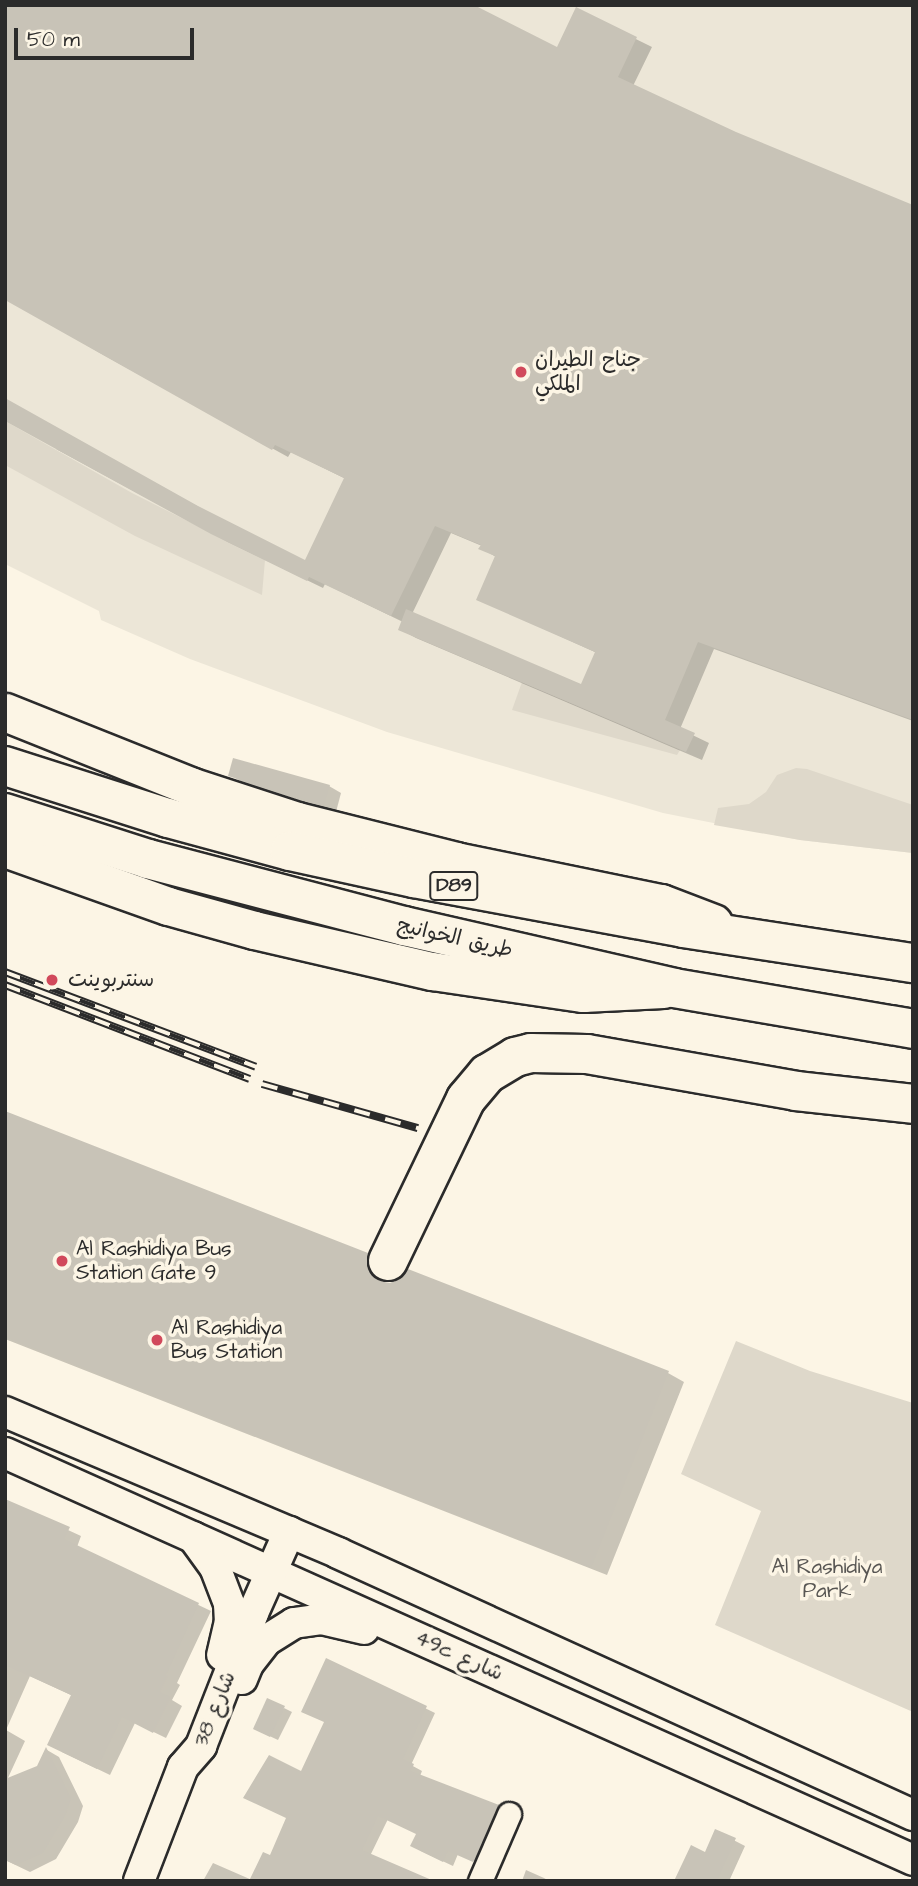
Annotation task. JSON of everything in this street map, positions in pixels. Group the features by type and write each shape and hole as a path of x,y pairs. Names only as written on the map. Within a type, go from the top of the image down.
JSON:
{"highway":[{"name":"D89","path":"5,766 168,818 290,851 522,899 741,937 913,963"},
{"name":"طريق الخوانيج","path":"5,813 148,859 416,929 674,988 913,1029"},
{"path":"388,1261 475,1085 500,1065 531,1053 587,1054 796,1091 913,1104"}],"main road":[{"path":"5,712 191,786 258,809 456,861 661,904 716,923 741,937"},
{"path":"5,848 168,906 254,930 432,971 583,993 614,994 674,988"}],"street":[{"name":"49c شارع","path":"5,1412 289,1532 913,1815"},
{"name":"49c شارع","path":"5,1453 913,1860"},
{"name":"شارع 38","path":"139,1881 183,1767 201,1746 289,1532"},
{"path":"183,1767 191,1735 228,1639 230,1621 223,1582 207,1554 193,1537"},
{"path":"183,1767 203,1759 214,1747 248,1664 267,1640 279,1631 307,1619 321,1619 372,1630 402,1631"},
{"path":"646,1741 744,1771 838,1814 849,1811 852,1806 851,1786"},
{"path":"480,1881 509,1814"}],"shaded area":[{"name":"جناح الطيران الملكي","path":"5,5 913,5 913,853 800,840 663,813 387,732 190,659 101,620 99,611 5,564"}],"green space":[{"path":"5,421 132,493 265,560 262,595 135,536 5,465"},
{"path":"522,682 680,750 677,755 512,710"},
{"path":"796,768 807,769 913,805 913,853 800,840 714,825 718,808 749,804 766,792 777,775"},
{"name":"Al Rashidiya Park","path":"736,1341 810,1371 913,1403 913,1712 715,1625 761,1511 681,1474"}],"building":[{"name":"جناح الطيران الملكي","path":"5,5 474,5 557,47 576,7 637,37 618,77 736,132 913,205 913,720 698,642 665,720 695,733 686,752 398,630 406,609 581,684 595,652 476,600 495,556 478,549 481,545 435,526 391,616 309,577 307,581 211,534 5,421 5,398 198,506 305,560 344,478 275,445 272,450 5,300"},
{"path":"233,758 330,785 324,806 228,776"},
{"path":"5,1111 368,1253 366,1263 370,1273 379,1281 390,1283 400,1279 408,1269 669,1371 591,1568 5,1337"},
{"path":"5,1499 70,1527 64,1539 199,1603 166,1675 168,1676 160,1692 171,1697 153,1733 122,1717 97,1769 47,1745 71,1695 5,1665"},
{"path":"326,1658 427,1706 403,1759 414,1764 411,1771 499,1805 473,1862 448,1851 443,1862 410,1846 416,1834 378,1816 362,1850 434,1881 249,1881 263,1852 270,1855 286,1818 243,1798 269,1755 301,1771 324,1722 301,1712"},
{"path":"267,1698 285,1706 270,1737 253,1729"},
{"path":"46,1747 71,1798 66,1814 43,1853 16,1865 5,1860 5,1779 37,1766"},
{"path":"715,1829 736,1838 717,1881 674,1881 691,1845 705,1852"}],"railway":[{"path":"5,972 256,1067"},
{"path":"5,985 250,1079"},
{"path":"262,1084 418,1128"}],"place":[{"name":"جناح الطيران الملكي","path":"521,372"},
{"name":"سنتربوينت","path":"52,980"},
{"name":"Al Rashidiya Bus Station Gate 9","path":"62,1261"},
{"name":"Al Rashidiya Bus Station","path":"157,1340"}]}
